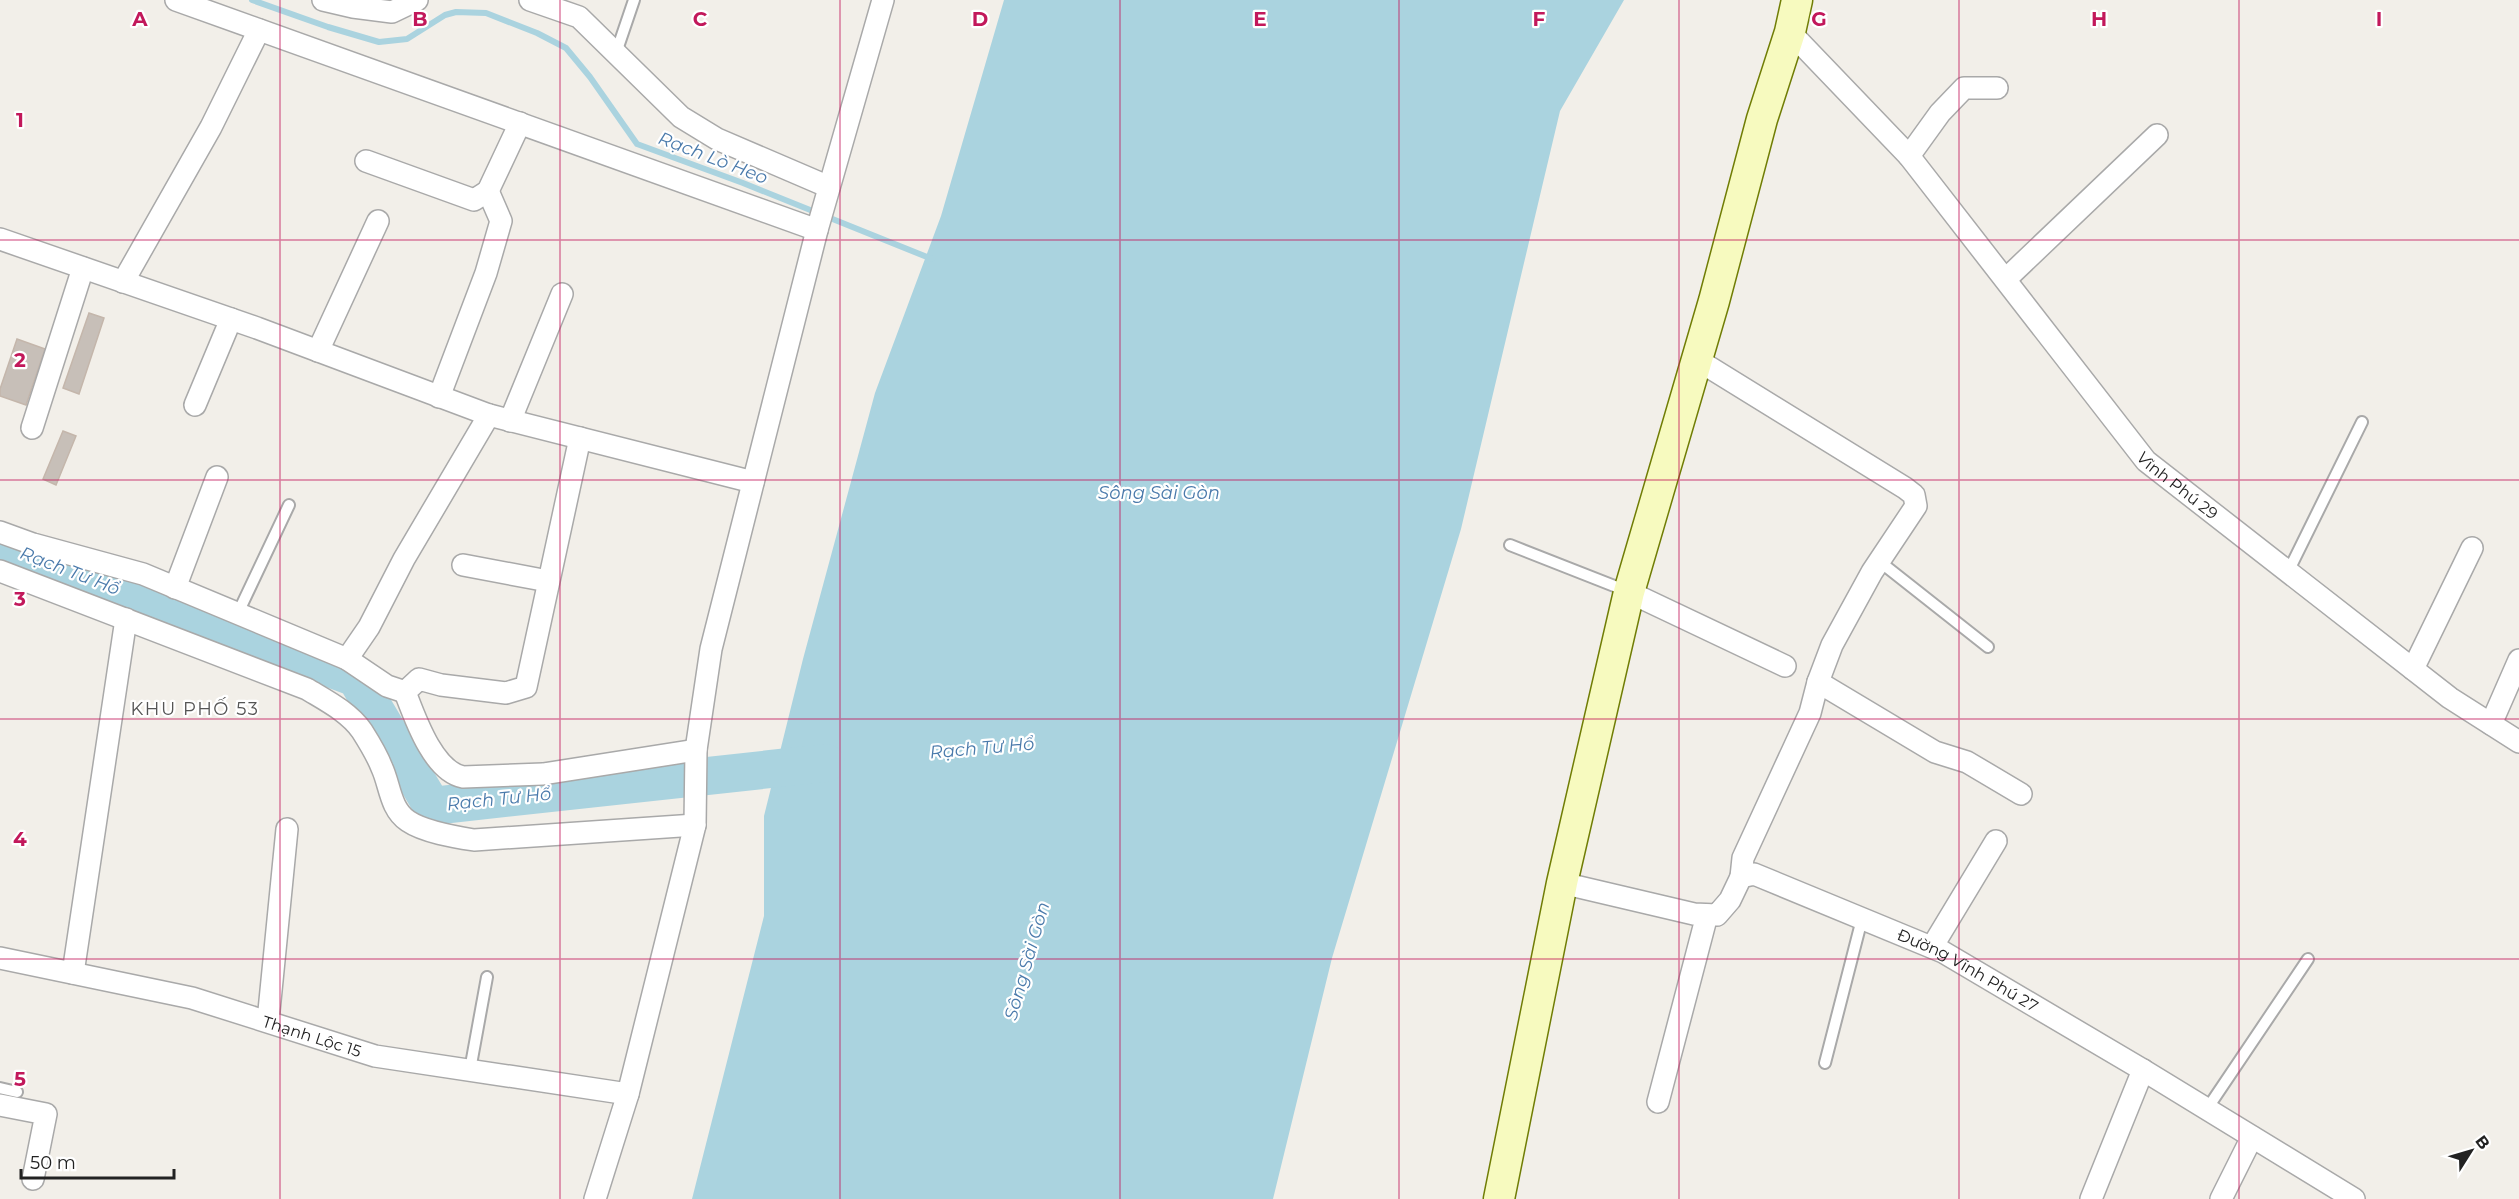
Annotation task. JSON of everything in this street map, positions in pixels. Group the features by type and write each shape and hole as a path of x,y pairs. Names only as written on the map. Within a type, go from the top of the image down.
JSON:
{"street":[{"path":"176,0 817,229"},
{"path":"323,0 392,12 417,0"},
{"path":"530,0 579,16 681,117 827,195"},
{"path":"595,1199 628,1094 694,818 696,757 711,649 817,229 883,0"},
{"path":"1499,1199 1562,883 1629,592 1714,301 1762,119 1787,41 1797,0"},
{"path":"123,282 211,127 259,30"},
{"name":"Vĩnh Phú 29","path":"1787,41 1909,156 2146,461 2450,698 2519,742"},
{"path":"1909,156 1940,113 1964,88 1997,88"},
{"path":"366,161 474,200 488,191 520,123"},
{"path":"2006,279 2157,135"},
{"path":"439,397 486,273 501,221 488,191"},
{"path":"318,351 378,220"},
{"path":"0,239 231,319 489,415 753,482"},
{"path":"32,428 83,268"},
{"path":"510,421 562,294"},
{"path":"195,405 231,319"},
{"path":"1562,883 1694,914 1718,915 1730,900 1741,877 1743,858 1810,712 1832,645 1880,561 1916,506 1914,495 1696,359"},
{"path":"347,659 369,627 405,559 489,415"},
{"path":"405,692 419,679 441,685 506,693 526,687 580,438"},
{"path":"175,588 218,477"},
{"path":"0,532 33,544 143,574 347,659 387,686 405,692"},
{"path":"2413,669 2472,548"},
{"path":"463,565 548,581"},
{"path":"0,571 307,689 336,707 361,729 382,768 395,807 407,821 448,836 474,840 694,818"},
{"path":"1629,592 1785,666"},
{"path":"73,974 126,619"},
{"path":"2491,724 2519,660"},
{"path":"1818,682 1935,752 1967,762 2021,794"},
{"path":"405,692 420,730 451,775 463,777 543,774 696,757"},
{"path":"268,1021 287,829"},
{"path":"1932,947 1996,841"},
{"name":"Đường Vĩnh Phú 27","path":"1741,877 1754,874 1932,947 2143,1070 2354,1199"},
{"path":"1658,1102 1707,915"},
{"name":"Thạnh Lộc 15","path":"0,958 192,998 375,1056 628,1094"},
{"path":"2091,1199 2143,1070"},
{"path":"0,1105 46,1114 33,1179"},
{"path":"2221,1199 2252,1137"}],"lane":[{"path":"616,53 634,0"},
{"path":"2288,572 2362,422"},
{"path":"237,615 289,505"},
{"path":"1510,545 1629,592"},
{"path":"1880,561 1988,647"},
{"path":"1825,1063 1862,920"},
{"path":"2207,1109 2308,959"},
{"path":"470,1070 487,977"},
{"path":"0,1088 17,1092"}],"water":[{"name":"Sông Sài Gòn","path":"1004,0 1624,0 1560,111 1461,529 1332,958 1273,1199 692,1199 764,916 764,816 803,659 875,393 941,216"}],"building":[{"path":"89,313 104,318 79,394 63,388"},
{"path":"17,339 45,349 26,405 0,396 0,389"},
{"path":"63,431 76,436 56,485 43,479"}],"waterway":[{"name":"Rạch Lò Heo","path":"252,0 379,42 407,39 445,15 456,12 486,13 537,33 566,48 590,77 637,144 743,183 932,259"},
{"name":"Rạch Tư Hổ","path":"0,544 356,678 432,806 826,763"}],"district":[{"name":"KHU PHỐ 53","path":"195,709"}]}
